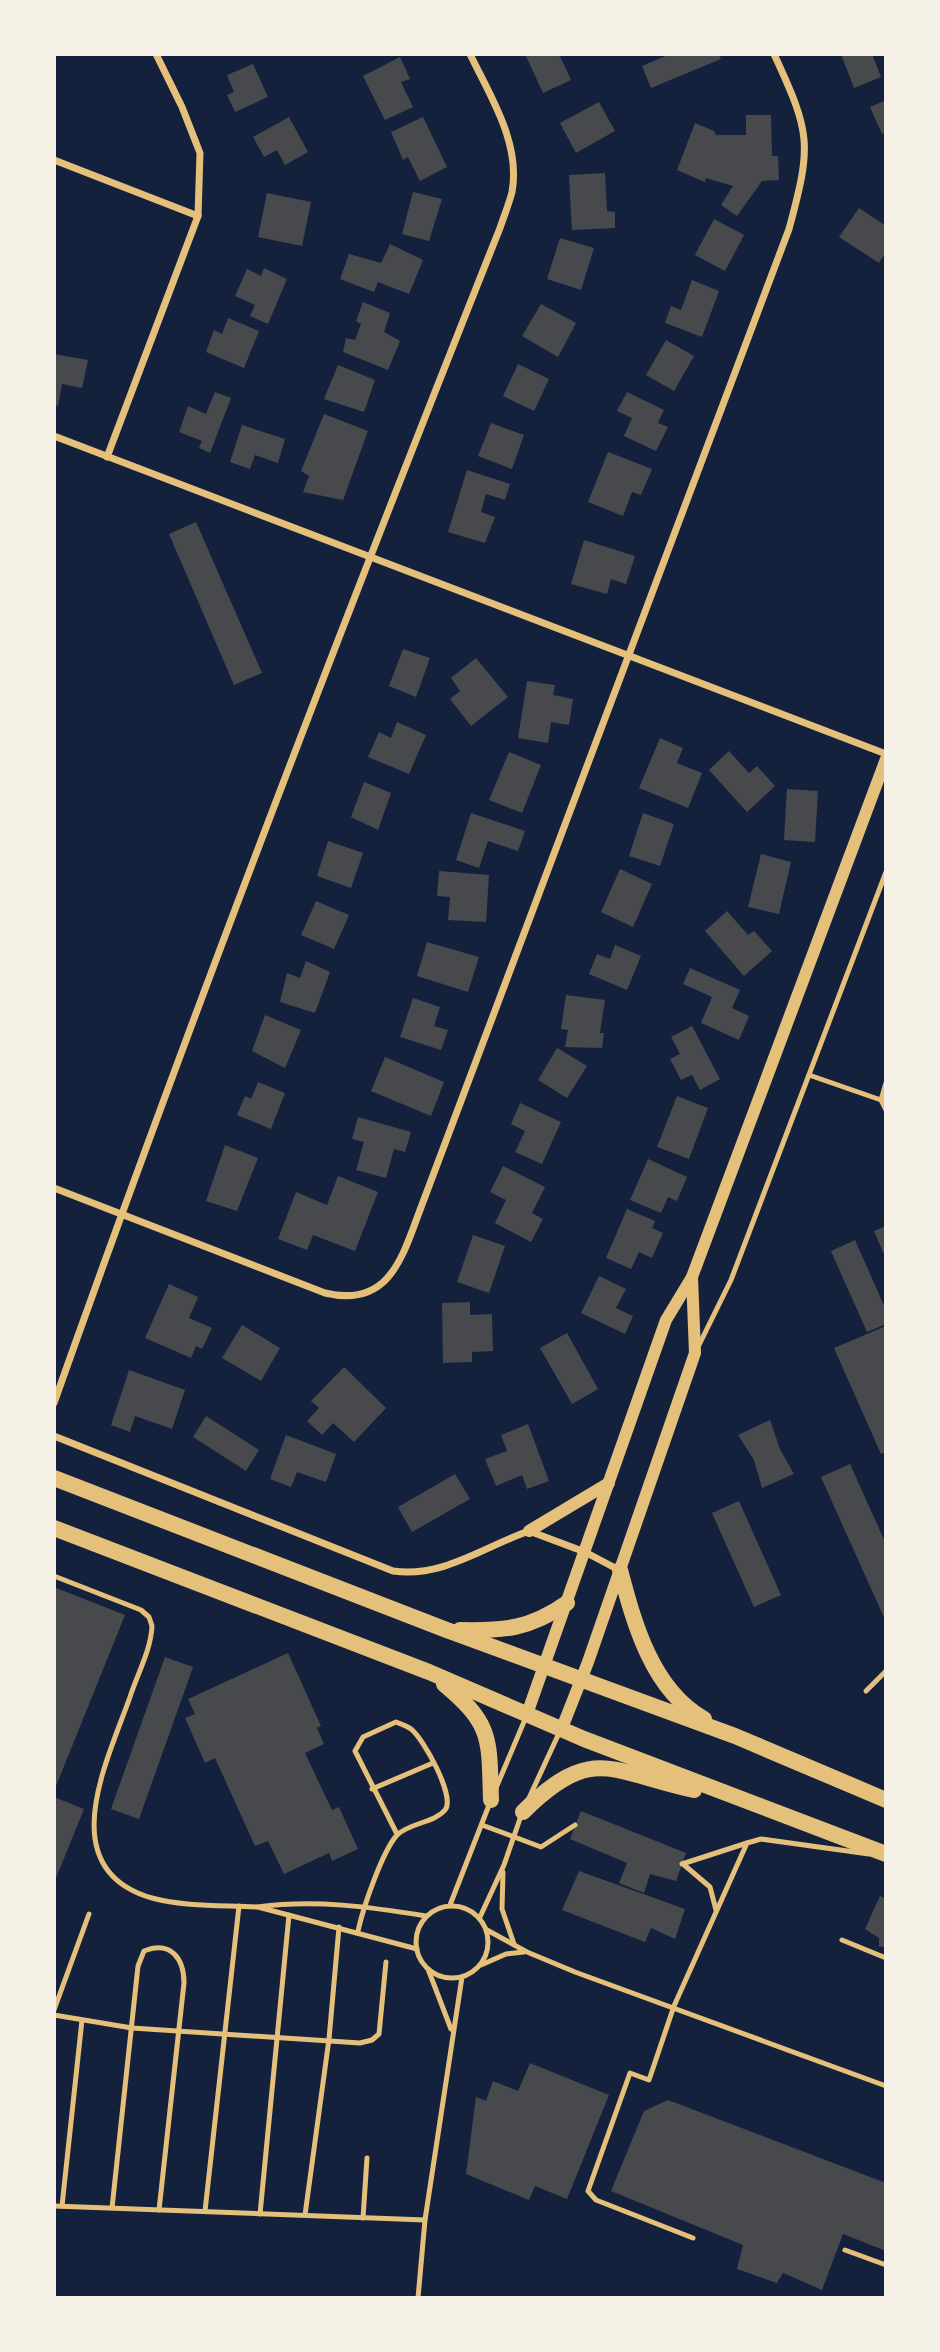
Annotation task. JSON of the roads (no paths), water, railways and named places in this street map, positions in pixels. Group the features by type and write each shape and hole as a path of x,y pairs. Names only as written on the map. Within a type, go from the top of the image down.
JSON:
{"main road":[{"path":"54,1478 444,1629 735,1737 886,1800"},
{"path":"54,1528 429,1672 562,1728 886,1855"},
{"path":"620,1570 639,1637 656,1669 689,1708 735,1737"},
{"path":"444,1629 487,1631 528,1625 567,1603"},
{"path":"429,1672 469,1705 480,1720 490,1752 491,1800"},
{"path":"523,1812 548,1787 594,1766 611,1767 747,1801"}],"street":[{"path":"107,457 198,216 200,153 182,107 156,54"},
{"path":"54,1403 121,1213 369,557 500,228 512,191 513,162 504,125 470,54"},
{"path":"54,1188 336,1296 367,1292 394,1272 421,1210 759,313 802,183 806,162 804,128 774,54"},
{"path":"54,160 198,216"},
{"path":"54,436 630,655 886,757 692,1277 666,1320 547,1666 527,1713"},
{"path":"562,1728 695,1353 692,1277"},
{"path":"54,1436 393,1571 421,1573 442,1569 529,1531 611,1482"},
{"path":"529,1531 585,1552 620,1570"}],"lane":[{"path":"695,1353 731,1280 886,872"},
{"path":"809,1075 883,1101"},
{"path":"886,1083 883,1101 886,1110"},
{"path":"54,1576 141,1611 149,1617 152,1626 95,1799 94,1837 104,1865 128,1888 150,1897 239,1906 258,1907 292,1902 363,1906 426,1916 450,1905 466,1908 480,1917 487,1930 489,1942 480,1965"},
{"path":"866,1690 886,1671"},
{"path":"450,1905 527,1713"},
{"path":"358,1931 363,1906 397,1835 445,1811 449,1802 446,1787 422,1742 411,1728 396,1722 363,1737 355,1751 397,1835"},
{"path":"480,1917 504,1865 523,1812 562,1728"},
{"path":"373,1788 433,1763"},
{"path":"482,1825 541,1847 575,1825"},
{"path":"716,1910 710,1887 682,1864 761,1839 886,1855"},
{"path":"693,2238 596,2200 587,2188 630,2073 649,2080 674,2006 747,1843"},
{"path":"504,1865 502,1909 515,1945"},
{"path":"205,2211 239,1906"},
{"path":"258,1907 358,1931 417,1949"},
{"path":"54,2010 89,1914"},
{"path":"260,2214 289,1915"},
{"path":"426,1916 416,1937 417,1949 428,1969 452,2032"},
{"path":"305,2215 329,2039 339,1927"},
{"path":"487,1930 527,1952 886,2086"},
{"path":"842,1940 886,1958"},
{"path":"113,2208 138,1966 144,1951 151,1948 167,1950 179,1957 184,1966 159,2210"},
{"path":"428,1969 450,1978 462,1977 480,1965 506,1954 527,1952"},
{"path":"54,2015 132,2028 278,2035 360,2043 379,2035 386,1962"},
{"path":"418,2298 425,2220 462,1977"},
{"path":"62,2206 82,2020"},
{"path":"363,2218 367,2158"},
{"path":"54,2206 425,2220"},
{"path":"845,2249 886,2265"}]}
